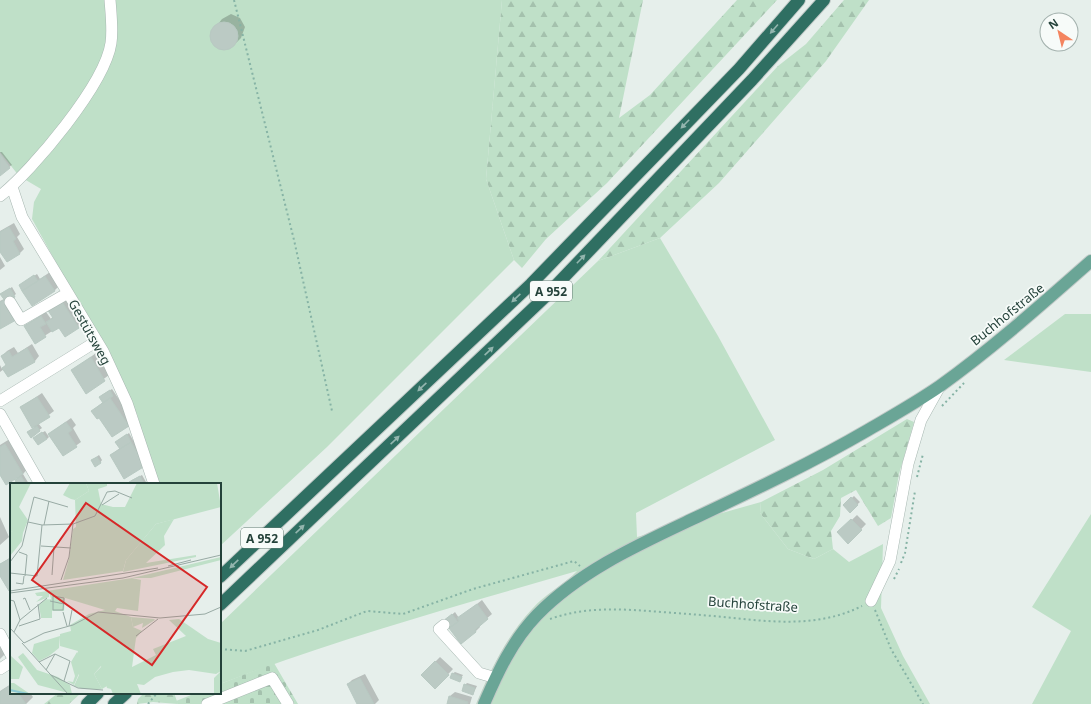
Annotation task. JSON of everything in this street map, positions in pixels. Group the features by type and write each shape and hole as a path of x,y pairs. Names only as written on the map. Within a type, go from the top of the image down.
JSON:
{"highway":[{"name":"A 952","path":"221,576 531,284 739,69 799,0"},
{"name":"A 952","path":"221,604 545,298 752,80 824,0"},
{"path":"86,704 97,694"},
{"path":"114,704 125,694"}],"main road":[{"name":"Buchhofstraße","path":"484,704 503,662 537,615 562,593 617,556 803,466 940,386 1028,316 1091,261"}],"street":[{"path":"0,196 12,187 64,128 99,78 111,43 110,0"},
{"name":"Gestütsweg","path":"12,187 22,217 97,341 127,403 154,483"},
{"path":"10,302 21,320 68,293"},
{"path":"0,401 97,341"},
{"name":"Buchhofstraße","path":"872,602 890,562 908,464 917,435 922,420 940,386"},
{"path":"0,414 39,483"},
{"path":"444,625 439,629 479,673 496,678"},
{"path":"0,634 10,653"},
{"path":"0,669 10,663"},
{"path":"207,704 272,678 288,704"}],"path":[{"path":"234,0 294,240 332,411"},
{"path":"939,411 970,378"},
{"path":"916,481 924,451"},
{"path":"893,581 905,553 915,488"},
{"path":"221,649 245,651 318,630 366,611 404,614 473,589 574,561 587,575"},
{"path":"872,602 891,649 923,704"},
{"name":"Buchhofstraße","path":"543,621 588,609 616,608 782,622 812,621 849,613 872,602"},
{"path":"148,704 157,694"}],"green space":[{"path":"0,0 502,0 486,179 514,260 327,447 221,545 221,483 157,483 137,414 105,351 32,219 34,202 41,189 19,176 0,152"},
{"path":"502,0 643,0 619,118 650,95 737,0 777,0 607,183 546,239 522,268 514,260 486,179"},
{"path":"844,0 869,0 826,61 719,183 660,238 598,261 778,66 806,44"},
{"path":"660,238 718,336 775,440 636,513 637,537 761,502 760,513 788,549 814,559 833,549 849,562 883,544 881,608 903,656 930,704 476,704 487,678 514,631 537,604 577,571 442,610 308,652 221,684 221,623 598,261"},
{"path":"1065,314 1091,314 1091,372 1004,360"},
{"path":"907,419 914,422 899,474 891,518 878,526 856,490 841,498 840,516 831,531 833,549 814,559 788,549 760,513 761,502 823,470"},
{"path":"1091,514 1091,704 1032,704 1071,631 1032,607"},
{"path":"274,663 298,704 178,704 176,701 194,694 221,694 221,684"},
{"path":"57,694 80,694 69,704 44,704"},
{"path":"143,694 174,694 178,704 153,702 137,704 138,699"}],"building":[{"path":"224,22 234,26 238,36 234,46 224,50 214,46 210,36 214,26"},
{"path":"0,154 10,168 0,176"},
{"path":"9,227 16,239 13,241 20,254 7,262 0,252 0,232"},
{"path":"34,275 38,281 22,291 19,285"},
{"path":"45,276 55,291 32,306 22,291"},
{"path":"10,288 15,297 6,302 0,294"},
{"path":"4,300 16,320 0,329 0,302"},
{"path":"61,300 79,328 65,337 59,328 52,332 46,322 53,318 47,309"},
{"path":"41,316 46,324 40,327 46,337 35,344 24,326"},
{"path":"27,348 35,362 8,377 2,368 6,365 1,356 9,351 12,357"},
{"path":"91,357 105,381 86,394 71,370"},
{"path":"110,390 113,396 103,403 99,397"},
{"path":"37,397 50,417 32,428 20,407"},
{"path":"110,398 129,426 112,437 99,418 97,419 91,411"},
{"path":"66,422 72,430 68,433 77,447 63,456 48,434"},
{"path":"37,426 40,431 31,438 27,432"},
{"path":"42,432 47,439 38,445 33,438"},
{"path":"127,434 131,442 120,449 115,442"},
{"path":"131,442 145,466 124,479 110,455"},
{"path":"5,444 23,474 6,485 0,475 0,447"},
{"path":"97,457 101,463 95,467 91,460"},
{"path":"21,476 25,483 16,483 15,480"},
{"path":"140,476 144,483 130,483"},
{"path":"851,497 858,505 850,513 843,505"},
{"path":"851,519 862,530 848,544 837,532"},
{"path":"10,559 9,591 0,576 0,564"},
{"path":"477,604 488,619 475,630 476,632 461,644 449,628 459,621 457,618"},
{"path":"452,614 458,622 449,628 443,621"},
{"path":"435,661 449,675 435,689 421,675"},
{"path":"452,673 462,677 460,682 450,678"},
{"path":"360,678 374,704 357,704 347,684"},
{"path":"464,684 475,688 473,695 462,691"},
{"path":"10,686 10,694 19,694 26,704 0,704 0,692"},
{"path":"449,696 468,702 467,704 447,704"}]}
